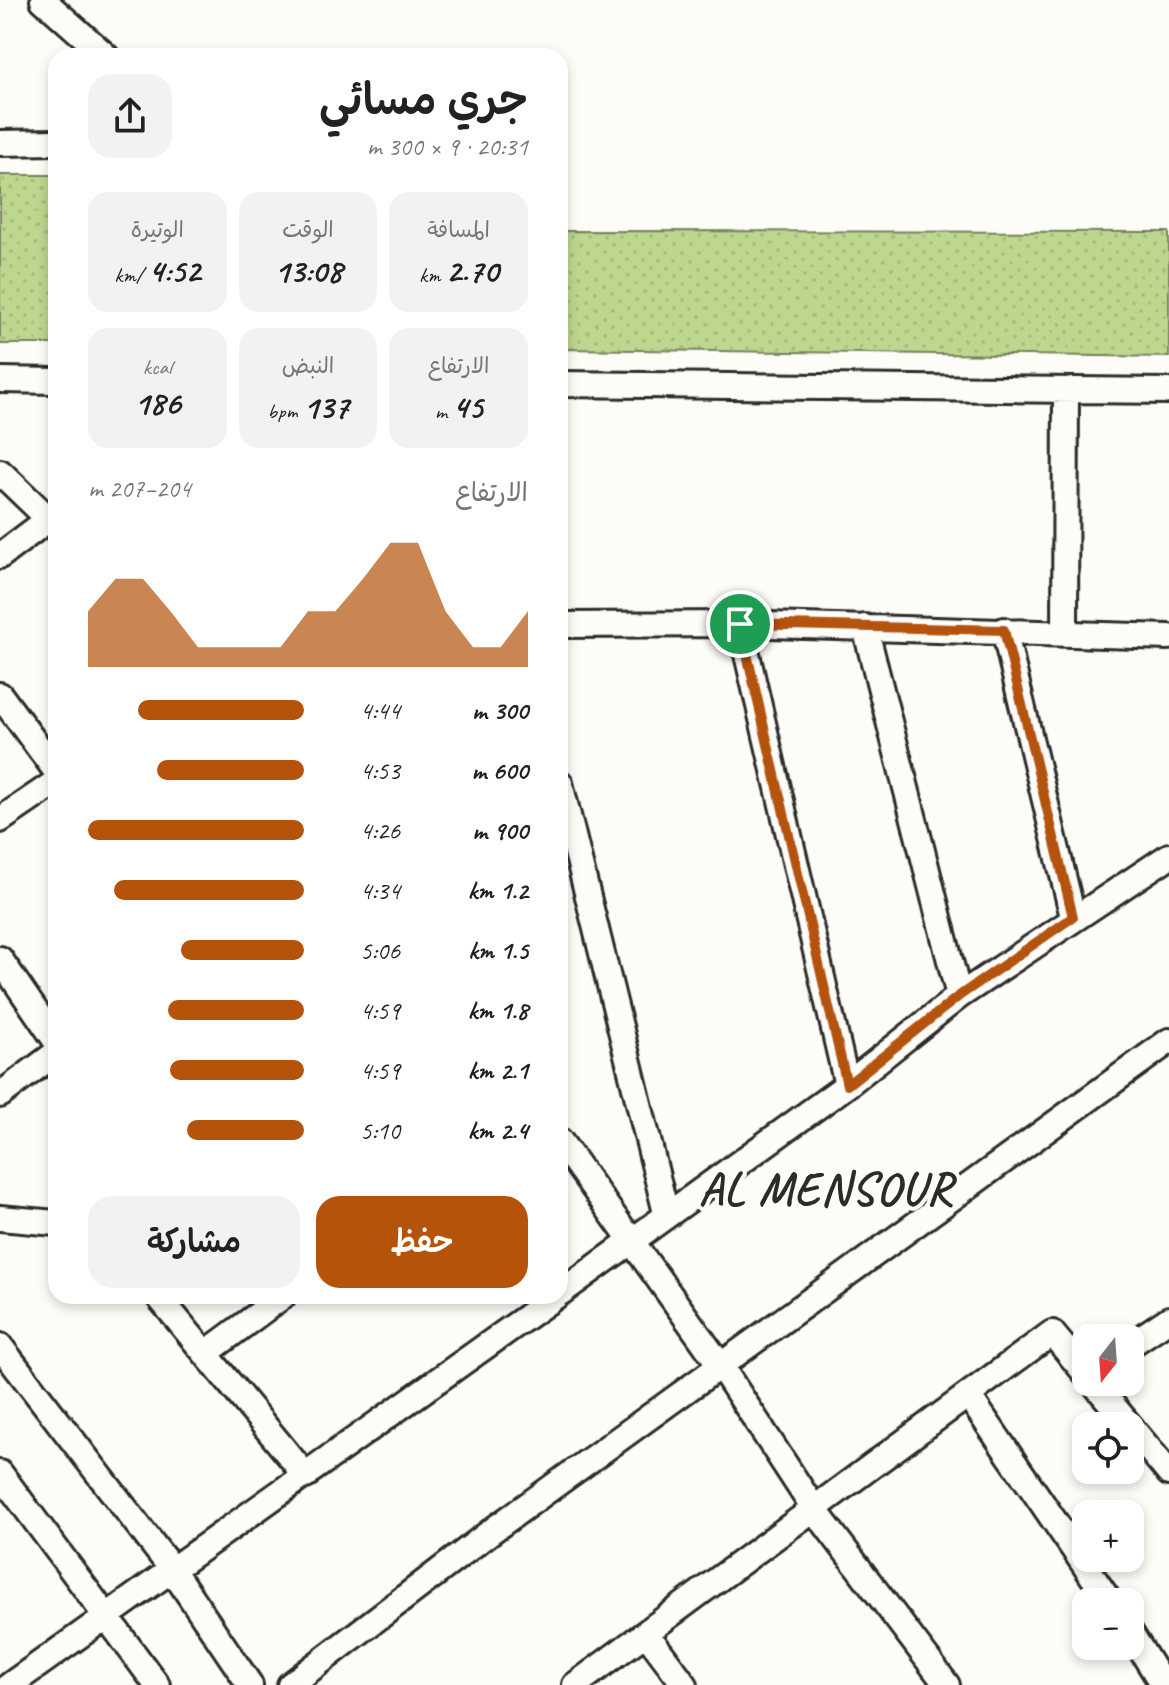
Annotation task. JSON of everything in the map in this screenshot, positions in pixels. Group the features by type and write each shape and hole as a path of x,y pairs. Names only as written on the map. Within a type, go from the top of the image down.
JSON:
{"street":[{"path":"43,0 97,48"},
{"path":"0,143 48,142"},
{"path":"0,380 48,381"},
{"path":"568,384 1169,391"},
{"path":"1065,632 1066,391"},
{"path":"0,472 48,519"},
{"path":"0,556 48,526"},
{"path":"568,625 740,624 1169,637"},
{"path":"740,624 847,1085"},
{"path":"865,627 959,996"},
{"path":"1004,630 1073,917"},
{"path":"3,706 48,761"},
{"path":"0,820 48,787"},
{"path":"568,815 666,1213"},
{"path":"568,1287 666,1213 847,1085 959,996 1073,917 1169,856"},
{"path":"0,959 48,1029"},
{"path":"290,1685 493,1530 1169,1041"},
{"path":"0,1095 48,1059"},
{"path":"568,1152 720,1365 814,1509 947,1685"},
{"path":"0,1218 48,1222"},
{"path":"165,1304 306,1476"},
{"path":"206,1353 272,1304"},
{"path":"10,1685 544,1304"},
{"path":"1144,1336 1169,1319"},
{"path":"575,1685 1052,1333 1072,1357"},
{"path":"0,1346 171,1568 250,1685"},
{"path":"968,1395 1100,1588"},
{"path":"1105,1396 1118,1412"},
{"path":"1144,1443 1169,1473"},
{"path":"0,1473 157,1685"},
{"path":"646,1633 685,1685"},
{"path":"1144,1654 1163,1685"}],"green space":[{"path":"0,175 48,175 48,344 0,344"},
{"path":"568,231 1169,232 1169,357 568,349"}],"district":[{"name":"AL MENSOUR","path":"826,1189"}],"route":[{"path":"740,624 1004,630 1073,917 959,996 847,1085 767,739 740,624"}]}
